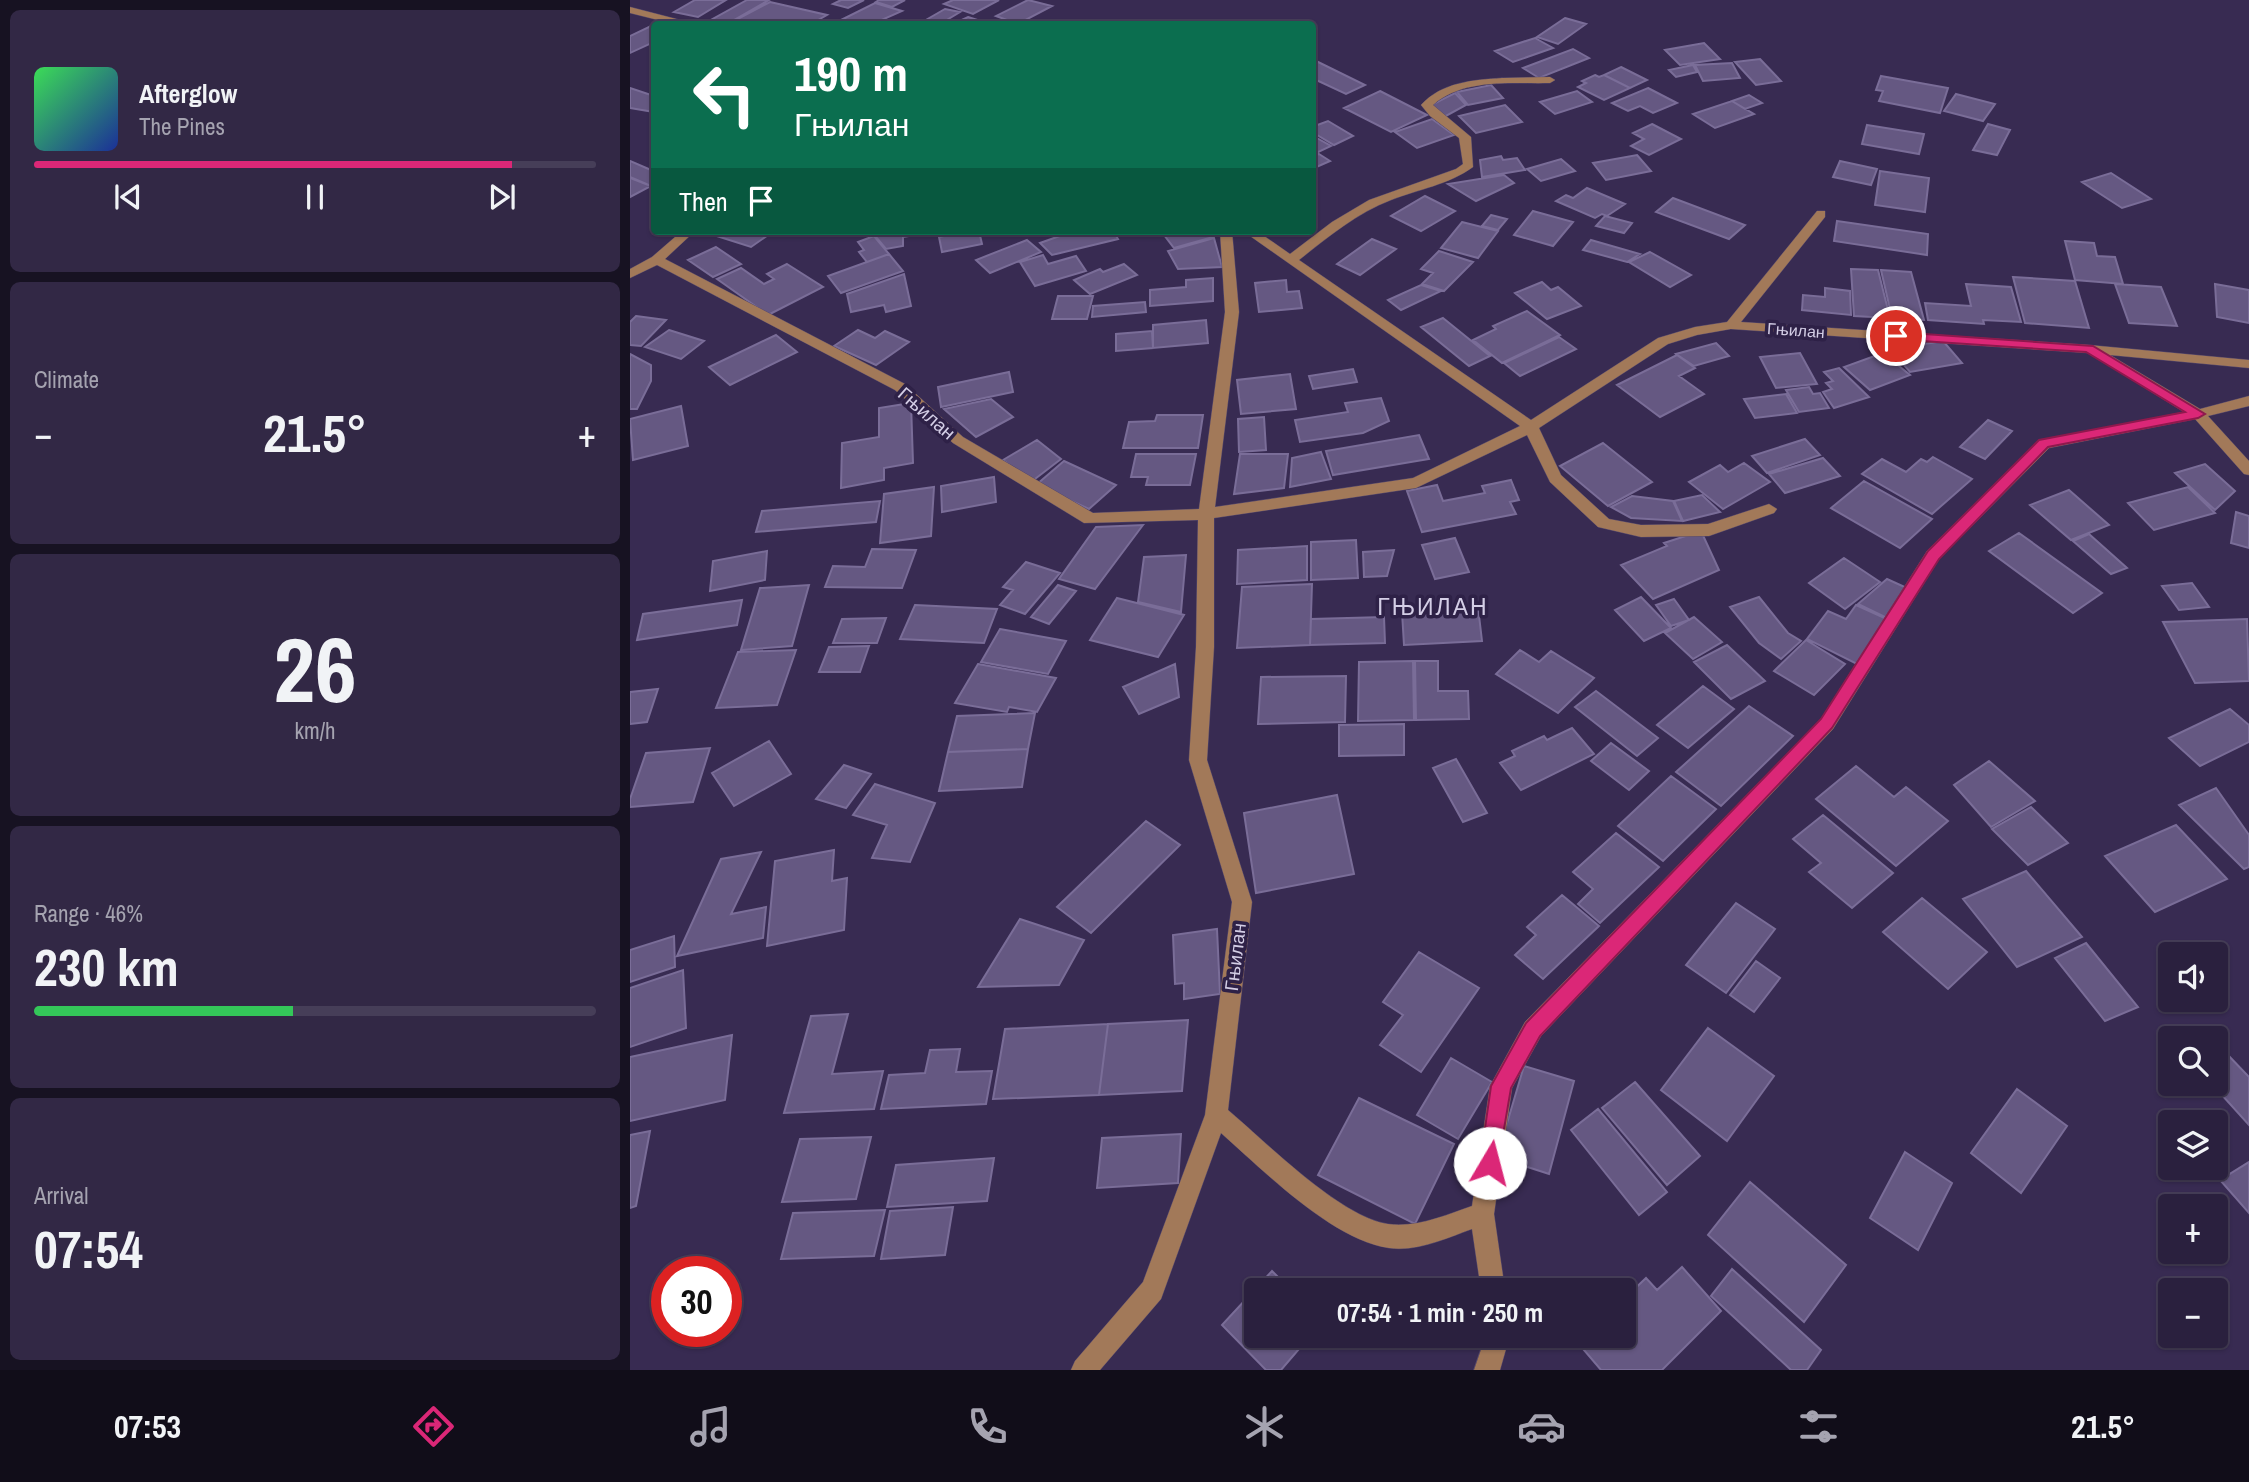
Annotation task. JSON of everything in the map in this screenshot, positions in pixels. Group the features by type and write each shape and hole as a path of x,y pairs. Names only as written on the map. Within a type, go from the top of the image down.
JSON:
{"street":[{"path":"630,10 672,21"},
{"path":"1290,260 1347,218 1387,197 1459,174 1469,165 1465,137 1434,114 1427,105 1435,94 1462,86 1550,80"},
{"path":"1731,325 1821,214"},
{"path":"630,274 657,260 685,235"},
{"name":"Гњилан","path":"1084,1370 1152,1290 1216,1115 1242,902 1198,760 1205,647 1206,514 1233,312 1226,235"},
{"path":"1255,235 1531,427 1555,478 1604,523 1642,531 1709,530 1769,509"},
{"name":"Гњилан","path":"657,260 900,387 958,440 1090,519 1206,514 1416,484 1531,427 1663,341 1695,331 1731,325 2089,349 2249,363"},
{"name":"Гњилан","path":"2089,349 2198,414 2249,470"},
{"path":"1491,1278 1482,1214 1501,1086 1533,1029 1826,724 1933,555 2044,444 2198,414 2249,401"},
{"path":"1216,1115 1342,1219 1387,1236 1417,1235 1482,1214"},
{"path":"1488,1370 1494,1348"}],"building":[{"path":"695,0 726,0 698,17 674,12"},
{"path":"747,0 769,0 732,21 711,20"},
{"path":"841,0 864,0 848,8 833,4"},
{"path":"905,0 892,7 876,2"},
{"path":"953,0 999,0 973,14 944,4"},
{"path":"1028,0 1052,6 1024,21 1010,21 996,16"},
{"path":"770,2 827,15 816,21 734,21"},
{"path":"875,3 902,11 880,21 839,21"},
{"path":"945,9 960,12 945,21 924,21"},
{"path":"968,17 981,21 959,21"},
{"path":"1565,18 1586,24 1558,44 1537,37"},
{"path":"651,26 651,43 630,53 630,36"},
{"path":"1535,38 1553,48 1513,62 1495,51"},
{"path":"1704,43 1720,59 1680,65 1665,50"},
{"path":"1573,49 1589,58 1539,78 1523,68"},
{"path":"1760,59 1781,81 1756,85 1735,62"},
{"path":"1316,61 1365,85 1346,94 1316,80"},
{"path":"1732,63 1740,78 1703,81 1695,65"},
{"path":"1693,65 1697,72 1676,77 1669,70"},
{"path":"1621,67 1647,80 1630,88 1604,75"},
{"path":"1595,75 1604,75 1630,88 1604,100 1578,87 1586,83 1582,81"},
{"path":"1881,76 1948,88 1940,113 1879,101 1883,91 1876,90"},
{"path":"1491,85 1503,98 1468,105 1457,92"},
{"path":"630,88 651,95 651,112 630,108"},
{"path":"1648,88 1677,103 1653,113 1640,106 1628,111 1612,103"},
{"path":"1380,91 1427,115 1391,132 1344,108"},
{"path":"1577,91 1592,102 1555,114 1540,102"},
{"path":"1455,93 1466,105 1444,117 1431,105"},
{"path":"1956,94 1995,104 1983,121 1944,111"},
{"path":"1749,95 1762,103 1745,109 1732,101"},
{"path":"1732,101 1754,114 1715,128 1693,114"},
{"path":"1505,105 1522,122 1476,133 1459,116"},
{"path":"1432,119 1454,135 1417,148 1395,132"},
{"path":"1328,121 1353,136 1334,145 1316,134 1316,126"},
{"path":"1652,124 1681,139 1649,155 1631,146 1644,139 1633,133"},
{"path":"1988,124 2010,130 1997,155 1973,150"},
{"path":"1867,125 1924,134 1919,154 1862,144"},
{"path":"1316,138 1331,146 1316,153"},
{"path":"1319,154 1330,161 1316,167 1316,155"},
{"path":"1637,155 1651,171 1606,180 1593,163"},
{"path":"1501,156 1503,160 1517,158 1525,170 1482,177 1480,160"},
{"path":"1561,159 1575,171 1541,181 1527,169"},
{"path":"630,161 651,170 651,186 630,177"},
{"path":"1840,161 1877,169 1871,185 1833,177"},
{"path":"1880,171 1929,178 1925,212 1875,205"},
{"path":"2111,173 2151,199 2122,208 2082,182"},
{"path":"1504,175 1514,183 1476,201 1448,184"},
{"path":"630,178 651,186 630,197"},
{"path":"1587,188 1625,204 1607,216 1602,214 1595,218 1556,201 1566,195 1573,198"},
{"path":"1425,196 1455,211 1421,231 1391,216"},
{"path":"1673,198 1745,225 1729,239 1656,212"},
{"path":"1533,211 1573,222 1553,246 1514,235"},
{"path":"1491,215 1507,219 1498,230 1482,226"},
{"path":"1605,216 1632,223 1624,233 1596,226"},
{"path":"1837,221 1928,234 1927,255 1834,241"},
{"path":"1462,222 1498,231 1478,258 1441,248"},
{"path":"714,235 768,235 751,247"},
{"path":"874,235 915,235 903,237 903,246 886,249"},
{"path":"980,235 982,244 942,252 939,237"},
{"path":"1063,235 1116,235 1118,239 1052,255 1040,243"},
{"path":"1164,235 1213,237 1174,248"},
{"path":"874,236 889,254 867,262 859,252 864,250 858,242"},
{"path":"1214,238 1222,267 1178,269 1168,251"},
{"path":"1372,239 1396,249 1360,275 1337,264"},
{"path":"1027,240 1041,252 990,273 976,260"},
{"path":"1591,240 1640,254 1627,262 1583,250"},
{"path":"2065,241 2094,243 2097,256 2115,257 2123,284 2075,280"},
{"path":"716,247 741,264 713,277 688,260"},
{"path":"1439,251 1473,262 1444,291 1422,284 1433,273 1421,269"},
{"path":"1650,252 1691,275 1670,287 1629,262"},
{"path":"889,254 903,271 841,293 828,276"},
{"path":"1043,255 1048,264 1076,256 1086,271 1035,286 1020,262"},
{"path":"787,264 823,287 768,315 717,279 741,268 764,284 774,279 767,274"},
{"path":"1124,264 1137,275 1090,294 1074,280 1100,269 1103,272"},
{"path":"1851,269 1878,270 1890,318 1854,316"},
{"path":"1881,270 1911,272 1924,320 1892,318"},
{"path":"904,274 911,306 886,312 884,305 851,312 847,294"},
{"path":"2013,277 2075,281 2089,328 2025,323"},
{"path":"1213,278 1213,301 1150,306 1150,290 1186,287 1186,280"},
{"path":"1286,280 1287,292 1299,291 1302,308 1259,312 1255,283"},
{"path":"1542,282 1551,290 1558,287 1581,306 1547,319 1515,293"},
{"path":"1966,284 2011,287 2021,322 1983,320 1984,324 1928,320 1925,303 1971,306"},
{"path":"2115,284 2161,287 2177,326 2129,323"},
{"path":"2215,284 2249,290 2249,323 2217,317"},
{"path":"1421,285 1441,291 1401,310 1388,300"},
{"path":"1825,288 1850,291 1851,315 1802,310 1803,295 1825,297"},
{"path":"1058,296 1093,296 1087,319 1052,319"},
{"path":"1145,302 1146,312 1092,317 1093,306"},
{"path":"1527,311 1560,335 1502,363 1473,340 1496,329 1493,326"},
{"path":"636,316 666,320 641,346 630,345 630,322"},
{"path":"1443,318 1490,356 1469,366 1421,327"},
{"path":"1206,320 1208,343 1153,348 1153,325"},
{"path":"669,330 704,341 681,359 645,347"},
{"path":"858,330 875,338 885,331 909,342 876,365 834,346"},
{"path":"1152,331 1153,348 1116,351 1116,334"},
{"path":"776,335 797,352 730,385 709,367"},
{"path":"1559,337 1576,349 1520,376 1504,363"},
{"path":"1943,341 1962,363 1910,372 1896,356 1917,352 1912,346"},
{"path":"1716,343 1729,356 1694,366 1676,354"},
{"path":"1800,353 1817,384 1776,388 1760,357"},
{"path":"1883,353 1910,375 1870,390 1844,367"},
{"path":"630,354 651,365 651,381 637,409 630,409"},
{"path":"1677,355 1695,368 1679,376 1704,394 1660,417 1617,385"},
{"path":"1839,368 1869,397 1834,408 1823,392 1832,389 1826,383 1833,381 1824,372"},
{"path":"1353,369 1357,382 1313,389 1309,376"},
{"path":"1009,372 1013,392 941,407 938,387"},
{"path":"1290,374 1296,409 1241,414 1237,380"},
{"path":"1809,387 1813,394 1820,393 1829,408 1799,412 1786,390"},
{"path":"1786,394 1797,413 1755,418 1744,399"},
{"path":"1381,398 1389,421 1363,433 1300,442 1295,420 1348,412 1345,403"},
{"path":"991,399 1013,417 976,437 944,409"},
{"path":"911,403 913,463 884,468 884,480 841,488 842,443 879,437 879,408"},
{"path":"681,406 688,446 633,460 630,419"},
{"path":"1157,415 1203,415 1198,448 1123,448 1129,422 1155,421"},
{"path":"1264,417 1266,450 1239,452 1238,419"},
{"path":"1988,420 2012,431 1985,459 1960,447"},
{"path":"1419,435 1429,459 1333,475 1326,451"},
{"path":"1805,439 1820,455 1767,473 1752,456"},
{"path":"1037,440 1061,459 1031,482 1003,460"},
{"path":"1603,443 1652,482 1608,506 1560,466"},
{"path":"1321,452 1331,479 1290,487 1292,458"},
{"path":"1136,454 1196,454 1190,485 1146,485 1148,477 1131,477"},
{"path":"1240,454 1288,454 1284,488 1234,494"},
{"path":"1933,457 1972,479 1932,514 1862,474 1882,459 1906,472 1921,459 1927,462"},
{"path":"1823,458 1840,476 1785,493 1769,474"},
{"path":"1064,461 1116,485 1089,509 1036,485"},
{"path":"1744,463 1770,482 1723,509 1689,482 1720,465 1728,472"},
{"path":"2205,464 2235,491 2215,510 2175,473"},
{"path":"994,477 996,502 942,512 941,486"},
{"path":"1511,480 1519,500 1510,502 1516,514 1422,532 1407,491 1437,485 1443,501 1485,493 1482,486"},
{"path":"1864,481 1932,519 1900,548 1831,508"},
{"path":"934,487 931,536 880,543 884,494"},
{"path":"2188,487 2215,513 2154,530 2128,503"},
{"path":"2069,490 2109,525 2071,540 2030,505"},
{"path":"1702,495 1720,512 1683,521 1674,501"},
{"path":"1632,496 1673,501 1682,521 1631,518 1611,507"},
{"path":"880,501 876,522 756,532 762,511"},
{"path":"2236,512 2249,516 2249,548 2231,543"},
{"path":"1143,525 1095,589 1059,579 1096,527"},
{"path":"1701,531 1719,570 1653,599 1621,565 1667,546 1664,543"},
{"path":"2019,533 2102,593 2073,613 1989,551"},
{"path":"2089,534 2127,568 2111,574 2073,541"},
{"path":"1455,538 1469,572 1435,579 1422,545"},
{"path":"1356,540 1358,578 1311,580 1311,542"},
{"path":"1307,546 1307,580 1237,584 1238,550"},
{"path":"872,549 916,550 902,588 825,587 833,566 865,567"},
{"path":"1394,550 1387,576 1364,577 1363,552"},
{"path":"767,551 765,580 710,591 713,561"},
{"path":"1186,555 1181,612 1138,602 1144,557"},
{"path":"1844,558 1880,582 1845,609 1809,583"},
{"path":"1026,562 1060,573 1025,614 1000,605 1013,590 1003,587"},
{"path":"1887,579 1909,589 1889,619 1858,604"},
{"path":"2192,583 2209,607 2179,610 2162,586"},
{"path":"1312,584 1310,645 1237,648 1242,587"},
{"path":"809,585 792,646 741,650 760,588"},
{"path":"1058,585 1076,591 1049,624 1031,617"},
{"path":"1641,597 1671,628 1644,641 1615,610"},
{"path":"1759,597 1788,633 1801,641 1781,659 1759,643 1730,607"},
{"path":"1117,598 1184,615 1158,657 1090,640"},
{"path":"1674,599 1689,620 1671,626 1656,605"},
{"path":"742,600 737,625 637,640 643,614"},
{"path":"915,605 997,609 984,643 900,639"},
{"path":"1856,605 1889,620 1859,665 1807,639 1828,611 1846,619"},
{"path":"1478,607 1482,641 1404,645 1402,612"},
{"path":"1384,617 1385,643 1310,645 1311,619"},
{"path":"1694,617 1722,642 1693,659 1665,633"},
{"path":"886,618 877,643 833,643 842,619"},
{"path":"2247,619 2249,681 2195,683 2163,622"},
{"path":"1000,629 1066,641 1048,674 981,662"},
{"path":"1806,640 1845,664 1814,695 1774,671"},
{"path":"1727,645 1765,681 1731,699 1694,662"},
{"path":"869,646 860,672 819,672 829,647"},
{"path":"796,650 777,705 716,708 738,652"},
{"path":"1520,650 1539,662 1551,651 1594,678 1558,713 1496,674"},
{"path":"1413,661 1414,720 1358,721 1359,662"},
{"path":"1415,661 1438,661 1438,691 1468,691 1469,719 1416,720"},
{"path":"978,664 1056,678 1037,712 1009,707 1007,712 955,703"},
{"path":"1175,664 1179,697 1139,714 1123,687"},
{"path":"1346,676 1345,722 1258,724 1261,677"},
{"path":"1703,686 1734,709 1688,748 1657,725"},
{"path":"658,689 647,722 630,724 630,692"},
{"path":"1596,691 1658,738 1637,756 1575,707"},
{"path":"1749,706 1793,736 1721,806 1676,772"},
{"path":"2230,709 2249,725 2249,742 2200,766 2169,738"},
{"path":"1035,713 1028,749 948,752 957,716"},
{"path":"1404,724 1404,755 1339,756 1339,725"},
{"path":"1572,728 1594,754 1521,790 1500,763 1515,756 1512,751 1544,736 1547,740"},
{"path":"769,741 791,774 734,806 712,773"},
{"path":"1611,743 1649,771 1629,790 1591,761"},
{"path":"710,748 693,802 630,807 630,799 646,753"},
{"path":"1028,749 1022,787 939,791 948,752"},
{"path":"1456,759 1487,813 1463,822 1433,768"},
{"path":"1989,761 2035,801 1991,827 1954,785"},
{"path":"844,765 871,774 846,808 816,799"},
{"path":"1856,766 1894,797 1906,787 1948,821 1896,866 1816,799"},
{"path":"1671,776 1716,809 1663,861 1618,826"},
{"path":"875,784 935,803 910,862 872,858 887,825 853,815"},
{"path":"2216,788 2249,835 2249,867 2244,869 2179,805"},
{"path":"1337,795 1354,874 1256,893 1244,813"},
{"path":"2031,807 2068,843 2028,865 1992,829"},
{"path":"1823,815 1893,873 1852,908 1809,872 1821,863 1793,839"},
{"path":"1146,821 1180,845 1091,933 1057,907"},
{"path":"2176,825 2227,879 2155,912 2105,856"},
{"path":"1616,833 1659,867 1600,923 1578,904 1593,889 1573,872"},
{"path":"834,850 832,881 847,878 844,930 767,946 775,861"},
{"path":"761,852 731,914 766,907 763,938 677,956 721,859"},
{"path":"2026,871 2082,937 2017,967 1963,899"},
{"path":"1562,895 1599,926 1543,979 1515,955 1536,935 1527,927"},
{"path":"1922,898 1987,952 1948,989 1883,932"},
{"path":"1736,903 1775,929 1726,993 1686,965"},
{"path":"1020,919 1084,940 1059,985 978,987"},
{"path":"1217,929 1220,994 1184,999 1184,983 1175,984 1173,935"},
{"path":"674,936 675,967 630,982 630,950"},
{"path":"2086,943 2138,1007 2105,1021 2055,958"},
{"path":"1419,952 1479,988 1421,1072 1380,1045 1403,1015 1383,1002"},
{"path":"1756,961 1780,978 1754,1012 1730,995"},
{"path":"683,970 686,1028 630,1047 630,988"},
{"path":"848,1014 832,1074 883,1071 874,1109 784,1113 811,1016"},
{"path":"1188,1020 1182,1091 1099,1095 1108,1024"},
{"path":"1108,1024 1099,1095 993,1099 1005,1029"},
{"path":"1708,1028 1774,1076 1727,1141 1661,1090"},
{"path":"732,1035 725,1100 630,1121 630,1057"},
{"path":"960,1049 956,1072 992,1071 986,1104 881,1109 889,1075 925,1073 930,1050"},
{"path":"2228,1055 2249,1077 2249,1125 2223,1096 2228,1096"},
{"path":"1451,1058 1492,1082 1458,1139 1417,1115"},
{"path":"1524,1066 1574,1081 1549,1174 1497,1157"},
{"path":"1635,1082 1700,1156 1667,1185 1602,1108"},
{"path":"2017,1089 2067,1126 2021,1193 1971,1153"},
{"path":"1359,1098 1454,1144 1415,1224 1318,1175"},
{"path":"1598,1109 1667,1192 1639,1215 1571,1130"},
{"path":"650,1131 636,1206 630,1208 630,1135"},
{"path":"1181,1134 1178,1183 1097,1188 1102,1138"},
{"path":"871,1137 856,1199 782,1202 800,1139"},
{"path":"1905,1152 1952,1183 1918,1250 1870,1218"},
{"path":"994,1158 987,1201 887,1207 896,1165"},
{"path":"2249,1162 2249,1213 2220,1180 2228,1180 2228,1175"},
{"path":"1750,1182 1846,1265 1804,1322 1708,1235"},
{"path":"953,1207 945,1255 881,1259 890,1211"},
{"path":"885,1210 874,1256 781,1259 793,1213"},
{"path":"1682,1267 1721,1311 1662,1370 1601,1370 1582,1348 1636,1348 1636,1288 1646,1278 1657,1290"},
{"path":"1732,1269 1821,1350 1807,1370 1791,1370 1711,1296"},
{"path":"1272,1271 1279,1278 1266,1278"},
{"path":"1244,1301 1244,1348 1222,1325"},
{"path":"1244,1348 1300,1348 1281,1370 1266,1370"}],"district":[{"name":"ГЊИЛАН","path":"1433,607"}],"route":[{"path":"1490,1163 1501,1086 1533,1029 1826,724 1933,555 2044,444 2198,414 2089,349 1896,336"}]}
